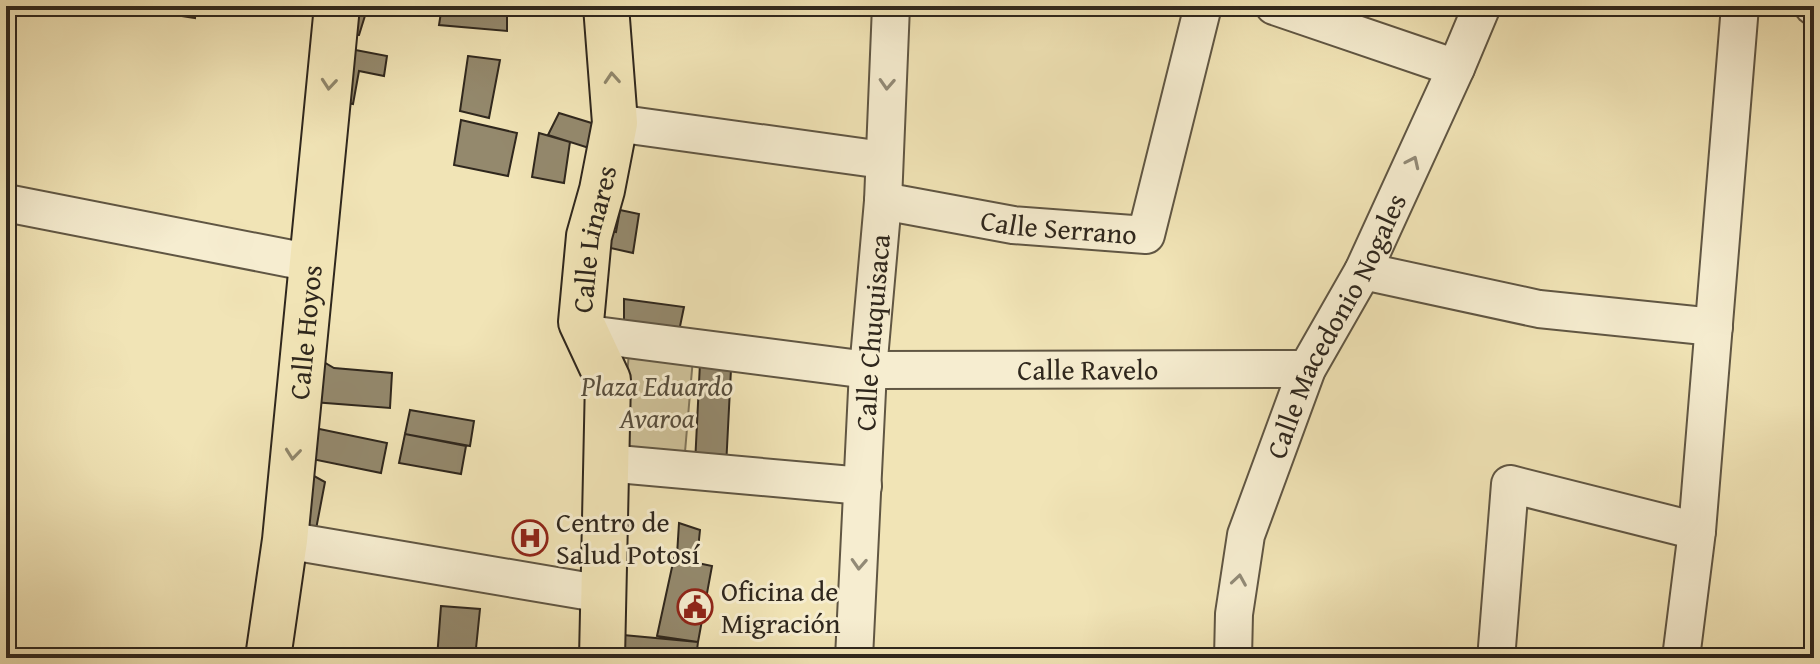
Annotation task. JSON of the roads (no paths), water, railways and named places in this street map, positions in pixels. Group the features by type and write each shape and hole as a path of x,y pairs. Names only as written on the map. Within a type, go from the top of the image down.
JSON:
{"main road":[{"name":"Calle Hoyos","path":"268,658 285,540 337,6"},
{"name":"Calle Linares","path":"602,658 608,380 581,322 589,236 615,123 606,6"}],"street":[{"name":"Calle Chuquisaca","path":"854,658 868,370 883,201 891,6"},
{"name":"Calle Serrano","path":"883,201 1013,225 1146,235 1203,6"},
{"path":"1274,6 1456,68"},
{"name":"Calle Macedonio Nogales","path":"1233,658 1234,614 1246,535 1307,369 1363,271 1482,6"},
{"path":"1681,658 1697,531 1740,6"},
{"path":"615,123 883,160"},
{"path":"6,203 312,263"},
{"path":"1363,271 1539,309 1714,327"},
{"name":"Calle Ravelo","path":"588,334 868,370 1307,369"},
{"path":"606,463 863,486"},
{"path":"1498,658 1510,484 1697,531"},
{"path":"285,540 603,594"}],"place":[{"name":"Centro de Salud Potosí","path":"530,538"},
{"name":"Oficina de Migración","path":"695,607"}],"park label":[{"name":"Plaza Eduardo Avaroa","path":"657,402"}]}
